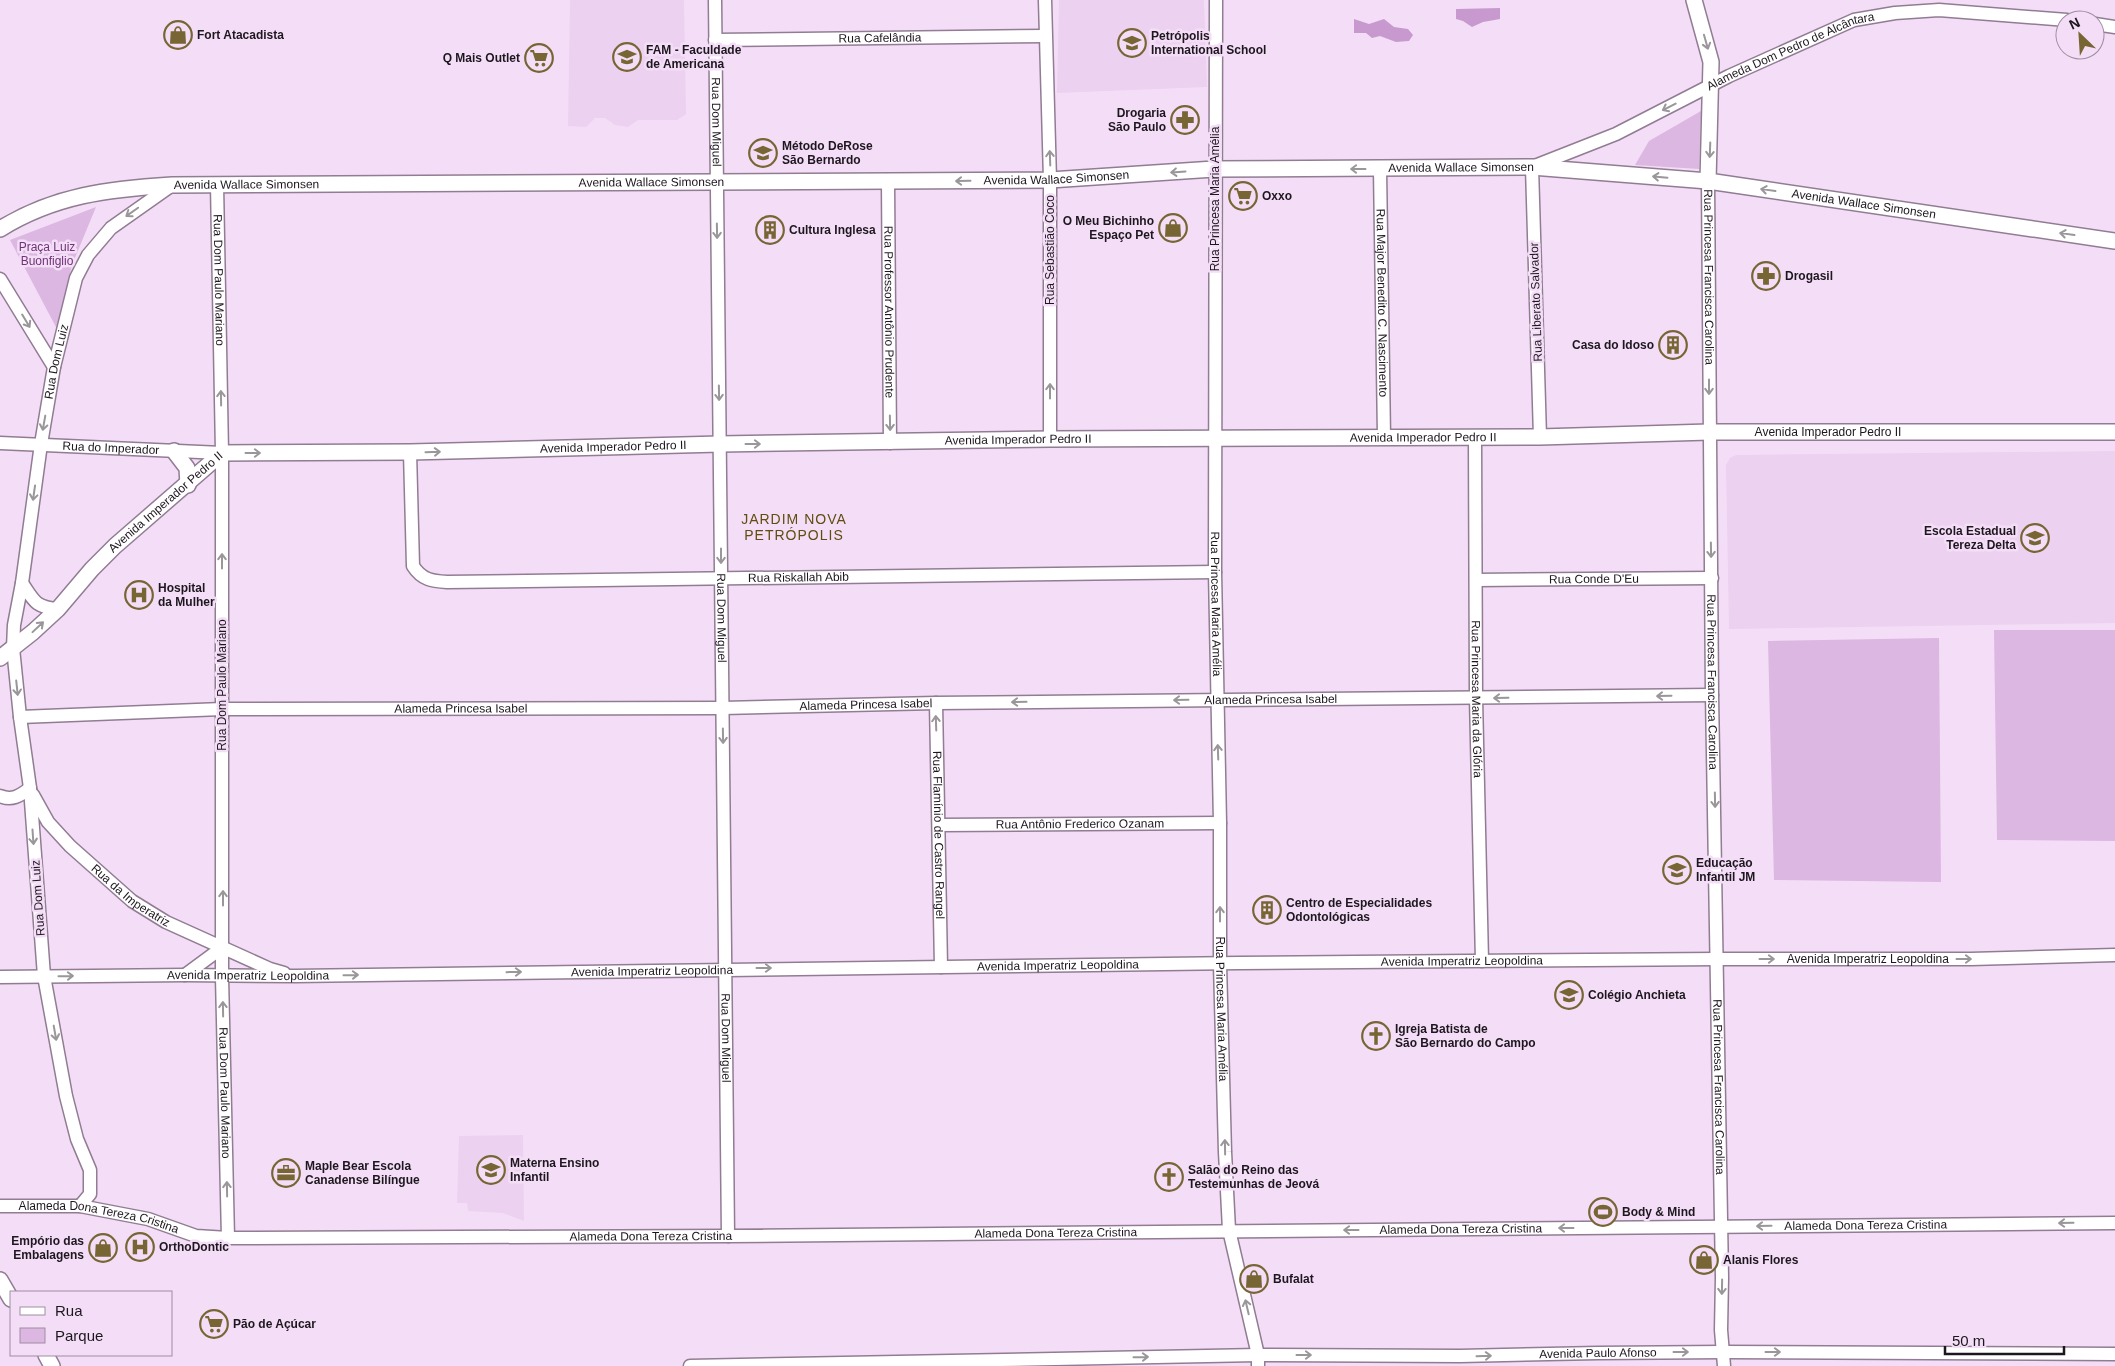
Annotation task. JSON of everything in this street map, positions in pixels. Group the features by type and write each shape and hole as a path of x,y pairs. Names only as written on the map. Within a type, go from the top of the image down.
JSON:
{"street":[{"name":"Rua Dom Miguel","path":"715,0 728,1236"},
{"name":"Rua Sebastião Coco","path":"1045,0 1050,180 1050,439"},
{"name":"Rua Princesa Maria Amélia","path":"1216,0 1214,169 1215,572 1218,700 1216,718 1220,823 1220,964 1225,1152 1229,1230 1258,1360"},
{"name":"Rua Princesa Francisca Carolina","path":"1694,0 1711,62 1712,85 1708,181 1709,432 1718,959 1721,1330 1724,1366"},
{"name":"Alameda Dom Pedro de Alcântara","path":"1532,167 1616,134 1712,85 1854,20 1939,10 2055,19"},
{"name":"Rua Cafelândia","path":"715,40 1045,36"},
{"name":"Avenida Wallace Simonsen","path":"0,229 45,206 81,195 124,188 172,185 1050,180 1214,169 1532,167 1708,181 2115,241"},
{"name":"Rua Liberato Salvador","path":"1532,167 1540,437"},
{"name":"Rua Major Benedito C. Nascimento","path":"1380,169 1384,437"},
{"name":"Rua Professor Antônio Prudente","path":"888,182 890,443"},
{"name":"Rua Dom Paulo Mariano","path":"217,184 222,453 222,977 228,1238"},
{"name":"Rua Dom Luiz","path":"80,1206 90,1194 90,1170 77,1138 66,1096 44,976 30,788 13,648 14,625 54,367 76,278 88,255 111,228 172,185"},
{"path":"0,279 54,367"},
{"name":"Avenida Imperador Pedro II","path":"0,658 58,609 92,569 115,546 188,485 222,453 410,452 720,444 890,443 1050,439 1475,438 1709,432 2115,432"},
{"name":"Rua Princesa Maria da Glória","path":"1475,438 1476,698 1482,961"},
{"name":"Rua do Imperador","path":"0,442 222,453"},
{"path":"174,451 187,468 188,485"},
{"name":"Rua Riskallah Abib","path":"410,452 413,566 418,575 431,581 1215,572"},
{"name":"Rua Conde D'Eu","path":"1476,580 1712,578"},
{"path":"22,583 36,604 58,609"},
{"name":"Alameda Princesa Isabel","path":"20,717 222,709 723,708 936,703 1712,695"},
{"name":"Rua Flamínio de Castro Rangel","path":"936,703 941,967"},
{"path":"0,796 8,799 14,798 30,788"},
{"name":"Rua da Imperatriz","path":"30,788 48,822 70,846 132,901 166,922 270,969 295,976"},
{"name":"Rua Antônio Frederico Ozanam","path":"939,825 1220,823"},
{"path":"185,975 223,947"},
{"name":"Avenida Imperatriz Leopoldina","path":"0,977 185,975 222,977 1220,964 1239,962 1970,959 2115,955"},
{"name":"Alameda Dona Tereza Cristina","path":"0,1206 80,1206 148,1219 196,1236 228,1238 728,1236 2115,1223"},
{"path":"0,1280 10,1297"},
{"path":"1598,1352 1598,1366"},
{"name":"Avenida Paulo Afonso","path":"690,1366 1258,1360 1460,1361 1598,1352 1724,1352 2001,1360 2115,1354"}],"shaded area":[{"name":"FAM - Faculdade de Americana","path":"570,0 684,0 686,114 677,120 638,120 628,127 615,125 605,118 595,118 586,127 568,126"},
{"name":"Petrópolis International School","path":"1059,0 1204,0 1207,87 1057,93"},
{"path":"1500,8 1500,19 1483,22 1472,27 1456,19 1456,9"},
{"path":"1354,19 1369,24 1384,19 1394,27 1408,29 1413,35 1409,41 1396,42 1380,36 1372,38 1366,33 1354,33"},
{"path":"2115,451 2115,623 1729,629 1726,465 1730,458 1736,455"},
{"name":"Materna Ensino Infantil","path":"523,1135 524,1221 503,1213 468,1211 467,1203 457,1203 459,1136"}],"green space":[{"path":"1701,111 1699,169 1635,165 1649,141"},
{"name":"Praça Luiz Buonfiglio","path":"96,207 72,265 57,329 10,240"},
{"path":"1994,630 2115,630 2115,841 1997,840"},
{"path":"1939,638 1941,882 1774,880 1768,641"}],"place":[{"name":"Fort Atacadista","path":"178,35"},
{"name":"Petrópolis International School","path":"1132,43"},
{"name":"FAM - Faculdade de Americana","path":"627,57"},
{"name":"Q Mais Outlet","path":"539,58"},
{"name":"Drogaria São Paulo","path":"1185,120"},
{"name":"Método DeRose São Bernardo","path":"763,153"},
{"name":"Oxxo","path":"1243,196"},
{"name":"O Meu Bichinho Espaço Pet","path":"1173,228"},
{"name":"Cultura Inglesa","path":"770,230"},
{"name":"Drogasil","path":"1766,276"},
{"name":"Casa do Idoso","path":"1673,345"},
{"name":"Escola Estadual Tereza Delta","path":"2035,538"},
{"name":"Hospital da Mulher","path":"139,595"},
{"name":"Educação Infantil JM","path":"1677,870"},
{"name":"Centro de Especialidades Odontológicas","path":"1267,910"},
{"name":"Colégio Anchieta","path":"1569,995"},
{"name":"Igreja Batista de São Bernardo do Campo","path":"1376,1036"},
{"name":"Materna Ensino Infantil","path":"491,1170"},
{"name":"Maple Bear Escola Canadense Bilíngue","path":"286,1173"},
{"name":"Salão do Reino das Testemunhas de Jeová","path":"1169,1177"},
{"name":"Body & Mind","path":"1603,1212"},
{"name":"OrthoDontic","path":"140,1247"},
{"name":"Empório das Embalagens","path":"103,1248"},
{"name":"Alanis Flores","path":"1704,1260"},
{"name":"Bufalat","path":"1254,1279"},
{"name":"Pão de Açúcar","path":"214,1324"}],"district":[{"name":"JARDIM NOVA PETRÓPOLIS","path":"794,528"}]}
